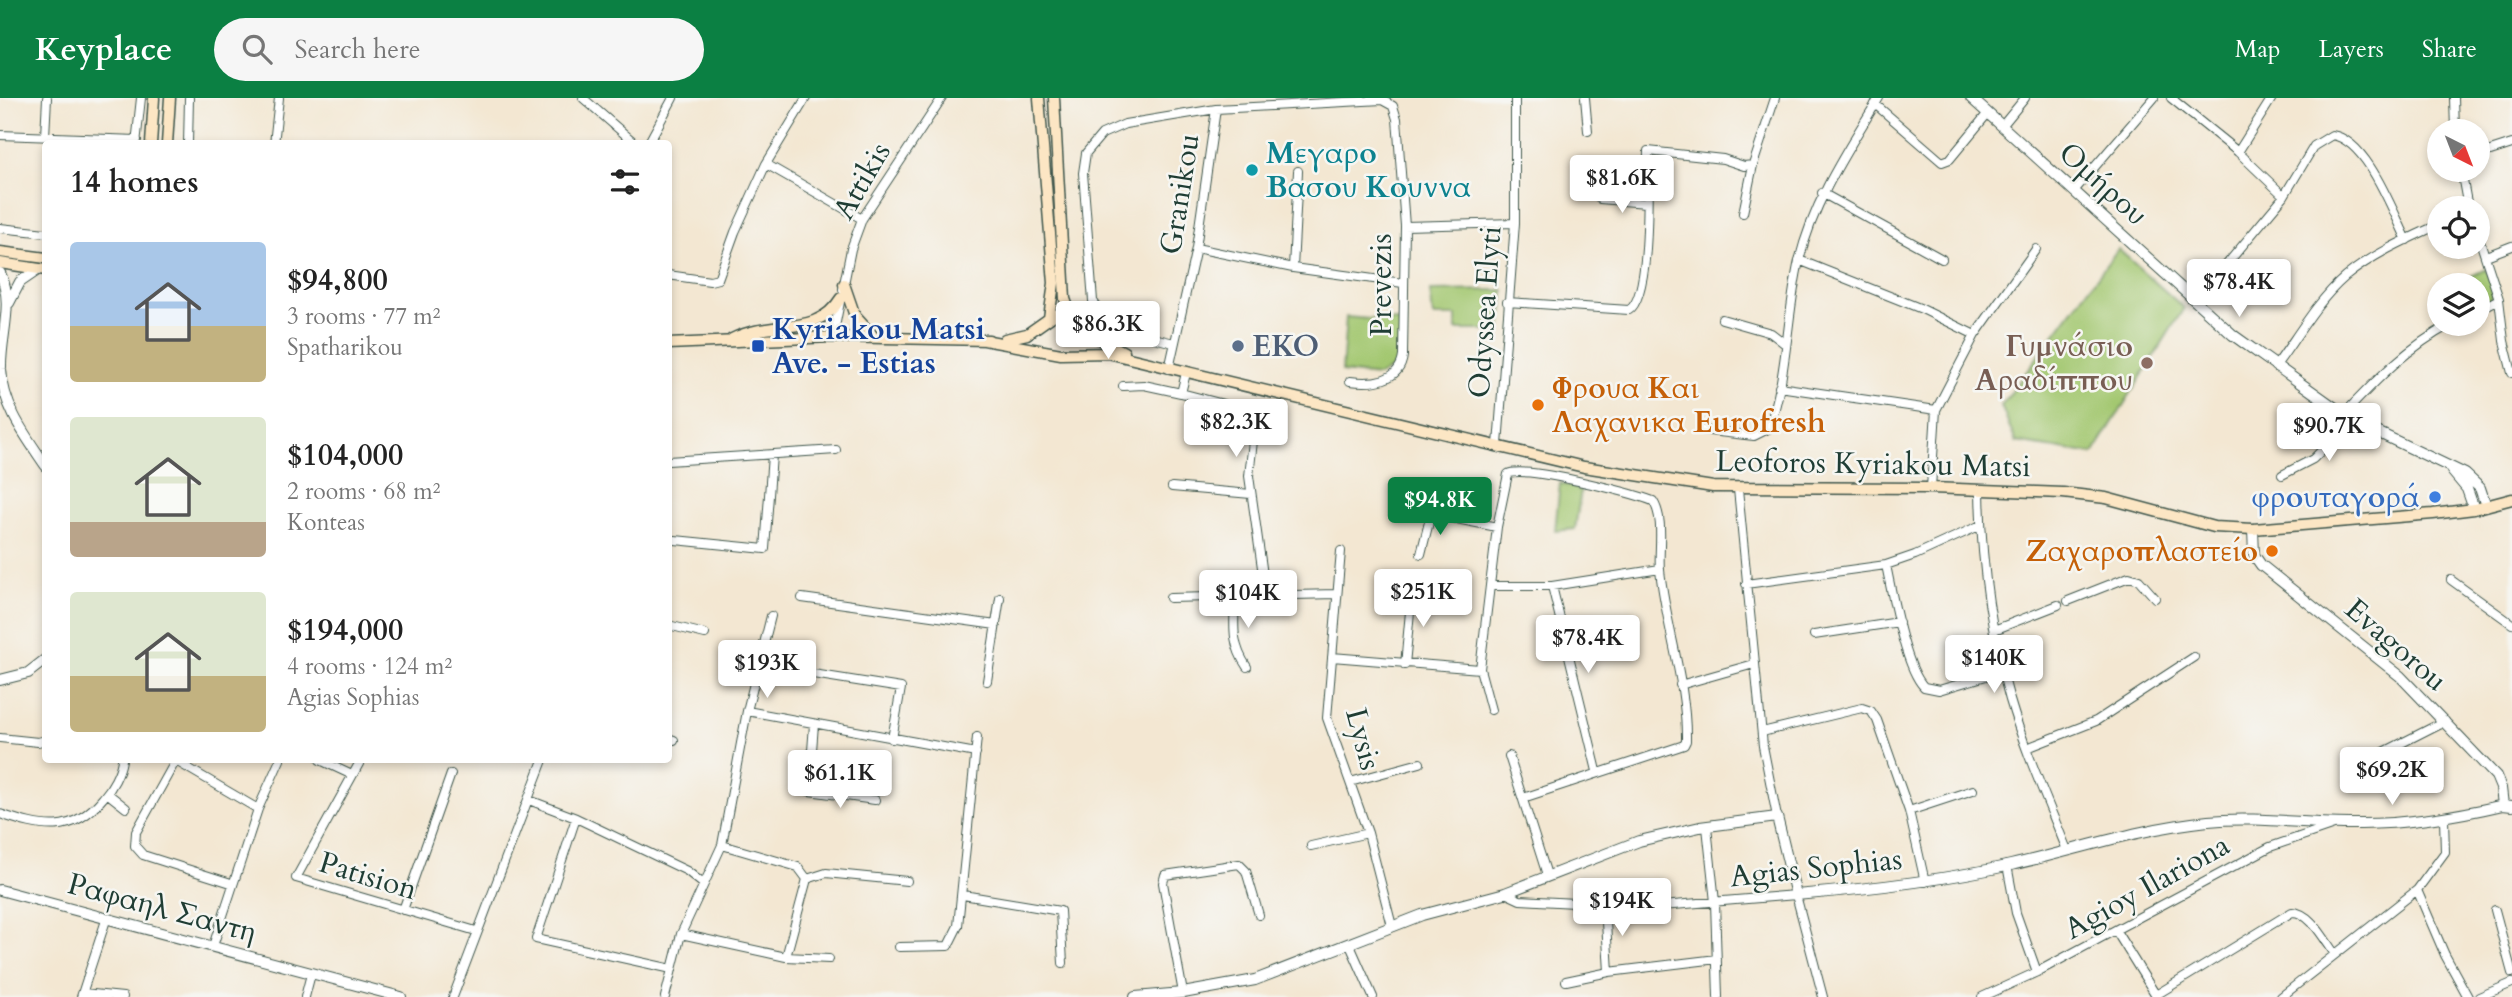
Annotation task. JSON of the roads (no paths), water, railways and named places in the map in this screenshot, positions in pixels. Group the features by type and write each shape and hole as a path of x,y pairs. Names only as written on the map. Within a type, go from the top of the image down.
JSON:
{"main road":[{"path":"151,140 154,98"},
{"path":"167,140 170,98"},
{"path":"1039,98 1054,283 1042,340 1052,352"},
{"path":"1054,98 1065,299 1081,340 1071,352"},
{"path":"0,252 42,257"},
{"path":"0,264 42,270"},
{"path":"844,284 855,316 874,337"},
{"path":"726,342 757,328 818,321 833,312 841,298"},
{"name":"Leoforos Kyriakou Matsi","path":"672,344 833,337 985,340 1022,336 1060,314 1075,320 1101,340 1156,365"},
{"name":"Leoforos Kyriakou Matsi","path":"985,340 1061,354 1108,353 1637,478 1738,489 1980,489 2106,498 2214,527 2253,529 2474,509 2511,501"}],"street":[{"path":"45,136 47,98"},
{"path":"136,140 142,98"},
{"path":"188,140 189,98"},
{"path":"274,140 279,98"},
{"path":"583,98 631,140"},
{"path":"650,140 673,98"},
{"path":"672,276 710,281 718,279 739,223 766,164 806,98"},
{"name":"Attikis","path":"833,337 851,249 862,219 942,98"},
{"name":"Odyssea Elyti","path":"1498,445 1515,223 1515,98"},
{"path":"1585,98 1588,131"},
{"path":"1743,213 1752,165 1775,98"},
{"name":"Ομήρου","path":"1971,98 2233,335 2348,417 2472,480 2486,506"},
{"path":"2002,126 2025,98"},
{"path":"2074,191 2154,98"},
{"path":"2171,98 2238,152 2284,196"},
{"path":"2238,152 2272,98"},
{"path":"2454,98 2455,119"},
{"name":"Prevezis","path":"1332,100 1375,99 1393,106 1397,118 1405,226 1404,349 1401,367 1393,375 1381,380 1350,381"},
{"path":"1174,343 1116,325 1103,315 1093,301 1089,276 1084,161 1093,143 1118,126 1216,109 1332,100"},
{"path":"1700,430 1754,436 1768,429 1779,387 1799,260 1822,193 1877,101 1942,162 1950,159 1987,113"},
{"name":"Granikou","path":"1169,369 1196,248 1216,109"},
{"path":"0,135 106,140"},
{"path":"2196,300 2284,196 2314,146 2332,135 2342,136 2362,154 2407,240"},
{"path":"2490,151 2512,144"},
{"path":"1507,302 1629,310 1638,302 1645,262 1648,151 1752,165"},
{"path":"766,164 862,219"},
{"path":"1293,268 1298,171"},
{"path":"1822,193 1942,260"},
{"path":"1600,200 1646,202"},
{"path":"1405,226 1515,223"},
{"path":"0,228 42,233"},
{"path":"2275,367 2324,299 2343,279 2364,263 2427,231"},
{"path":"2490,254 2512,246"},
{"path":"1196,248 1293,268 1403,283"},
{"path":"1931,488 1936,410 1975,335 2036,249"},
{"path":"2487,259 2499,299 2504,341 2512,373"},
{"path":"1799,260 1922,309 1975,335"},
{"path":"8,307 20,282 42,270"},
{"path":"0,273 5,284 8,307 1,371 5,410 42,461"},
{"path":"2490,304 2499,299"},
{"path":"1722,319 1771,333 1784,343"},
{"path":"2282,475 2314,459 2386,369 2413,346 2430,336"},
{"path":"1181,393 1186,373"},
{"path":"1123,386 1144,384 1233,405 1249,415 1254,432 1249,476 1266,596"},
{"path":"1779,387 1936,410"},
{"path":"672,461 836,450"},
{"path":"675,540 765,549 772,455"},
{"path":"1568,480 1573,464"},
{"name":"Ομήρου","path":"2447,466 2468,489 2474,509"},
{"path":"1491,710 1480,669 1504,479 1516,471 1568,480 1653,501 1658,511 1660,569 1680,685 1686,735 1684,746 1597,771 1523,798"},
{"path":"1172,487 1251,494"},
{"path":"1738,489 1762,732 1777,817 1822,997"},
{"path":"1980,489 1981,525 1994,630 2003,671 2027,748 2067,850"},
{"path":"1421,554 1431,514 1497,527"},
{"path":"1746,584 1886,565 1981,525"},
{"name":"Evagorou","path":"2253,529 2254,555 2261,565 2400,676 2496,776 2507,806"},
{"name":"Lysis","path":"1341,551 1328,718 1368,833 1392,926"},
{"path":"1886,565 1899,622 1919,681 1929,690 1939,690 2003,671"},
{"path":"1490,586 1552,586 1660,569"},
{"path":"2068,601 2129,577 2138,580 2155,598"},
{"path":"2452,580 2512,624"},
{"path":"1552,586 1597,771"},
{"path":"1405,665 1412,590"},
{"path":"1170,598 1336,594"},
{"path":"802,598 996,625"},
{"path":"987,681 1000,598"},
{"path":"1235,598 1234,636 1237,651 1247,667"},
{"path":"1994,630 2058,605"},
{"path":"665,997 681,934 702,883 722,845 742,728 771,616"},
{"path":"1814,635 1899,622"},
{"path":"672,626 705,634"},
{"path":"1332,657 1480,669"},
{"path":"2027,748 2096,721 2194,657"},
{"path":"0,680 28,673 42,662"},
{"path":"1680,685 1754,664"},
{"path":"813,674 901,688 892,739"},
{"path":"1762,732 1862,708 1871,711 1877,720 1909,811 1925,882"},
{"path":"747,711 976,753"},
{"path":"2378,755 2445,721"},
{"path":"814,724 809,790 875,800"},
{"path":"899,947 948,946 958,926 977,737"},
{"path":"0,738 42,741"},
{"path":"1509,756 1547,875"},
{"path":"0,814 44,825 69,824 84,818 107,793 121,763"},
{"path":"174,763 136,832 135,846 143,855 232,883"},
{"path":"181,763 258,809"},
{"path":"213,946 258,809 279,763"},
{"path":"326,763 352,775"},
{"name":"Patision","path":"359,763 296,878 476,931"},
{"path":"453,997 542,763"},
{"path":"1350,782 1420,763"},
{"path":"403,910 451,774"},
{"path":"1909,811 1973,790"},
{"path":"107,793 126,808"},
{"path":"529,800 576,818 687,872 702,883"},
{"name":"Agias Sophias","path":"1135,997 1183,993 1255,979 1392,926 1505,893 1520,900 1649,907 1716,902 1925,882 2007,866 2143,830 2208,821 2256,819 2337,824 2444,819 2507,806"},
{"path":"1505,893 1639,841 1707,827 1777,817"},
{"path":"576,818 536,939 672,969"},
{"path":"2286,996 2417,890 2445,852 2444,819"},
{"name":"Agioy Ilariona","path":"1982,997 2116,931 2213,875 2278,843 2337,824"},
{"path":"1707,827 1716,902 1718,997"},
{"path":"1311,846 1368,833"},
{"path":"722,845 798,867 807,879"},
{"path":"1183,993 1163,883 1165,875 1239,864 1246,871 1259,915"},
{"path":"2007,866 2016,913 2037,972"},
{"path":"807,879 826,873 907,881"},
{"path":"786,957 807,879"},
{"path":"2417,890 2445,955 2468,997"},
{"name":"Ραφαηλ Σαντη","path":"0,891 107,917 311,974"},
{"path":"963,895 1060,911 1063,963"},
{"path":"1605,905 1609,972"},
{"path":"2495,910 2512,973"},
{"path":"2116,931 2156,996 2285,916 2298,912 2310,920 2335,954"},
{"path":"107,917 82,995 123,997"},
{"path":"681,934 786,957 830,959"},
{"path":"1349,943 1373,997"},
{"path":"1566,981 1609,972 1717,959"},
{"path":"305,997 311,974 401,997"},
{"path":"2479,997 2512,983"}],"place":[{"name":"Μεγαρο Βασου Κουννα","path":"1252,170"},
{"name":"Kyriakou Matsi Ave. - Estias","path":"758,346"},
{"name":"EKO","path":"1238,346"},
{"name":"Γυμνάσιο Αραδίππου","path":"2147,363"},
{"name":"Φρουα Και Λαχανικα Eurofresh","path":"1538,405"},
{"name":"φρουταγορά","path":"2435,497"},
{"name":"Ζαχαροπλαστείο","path":"2272,551"}]}
